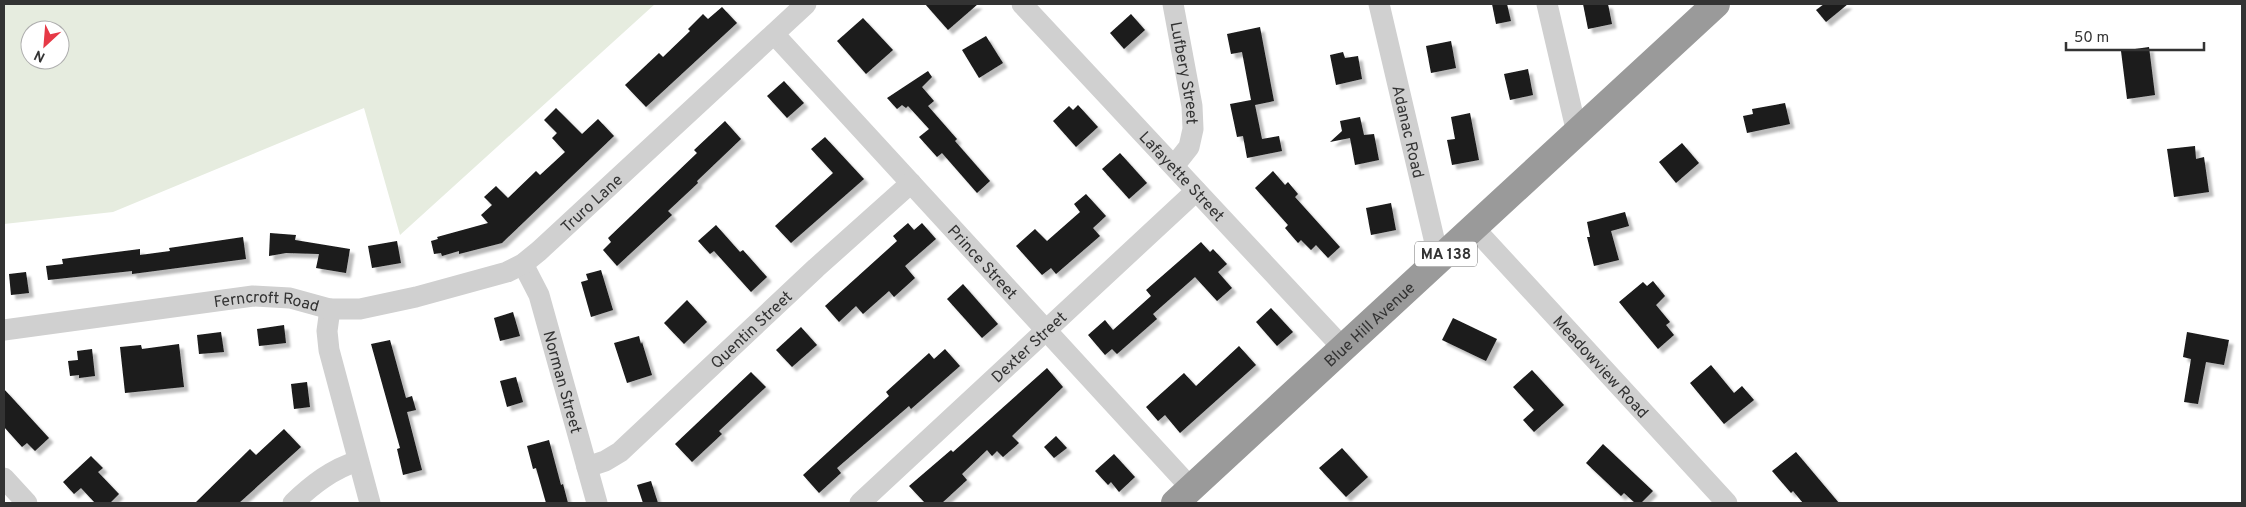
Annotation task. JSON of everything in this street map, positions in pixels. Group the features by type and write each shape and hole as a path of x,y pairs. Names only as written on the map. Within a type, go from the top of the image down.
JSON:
{"highway":[{"name":"Blue Hill Avenue","path":"1183,496 1716,4"}],"street":[{"name":"Truro Lane","path":"330,309 350,310 391,303 507,272 523,264 546,245 806,4"},
{"name":"Lafayette Street","path":"1022,4 1343,348"},
{"name":"Lufbery Street","path":"1172,4 1192,106 1193,123 1189,147 1174,166"},
{"name":"Adanac Road","path":"1379,4 1439,260"},
{"path":"1547,4 1577,133"},
{"name":"Prince Street","path":"774,34 1047,331 1183,496"},
{"name":"Quentin Street","path":"587,467 605,461 620,452 816,268 911,183"},
{"name":"Dexter Street","path":"860,503 1196,191"},
{"name":"Meadowview Road","path":"1474,228 1727,503"},
{"name":"Norman Street","path":"523,264 539,295 597,503"},
{"name":"Ferncroft Road","path":"4,330 253,296 290,298 330,309 327,331 329,350 370,503"},
{"path":"293,503 316,482 358,460"},
{"path":"4,478 27,503"}],"shaded area":[{"path":"4,4 655,4 400,235 364,108 113,212 4,224"}],"building":[{"path":"925,4 978,4 948,30"},
{"path":"1492,4 1507,4 1511,21 1496,24"},
{"path":"1583,4 1608,4 1612,24 1588,29"},
{"path":"1824,4 1848,4 1826,22 1816,10"},
{"path":"722,7 737,23 646,107 625,85 659,53 663,57 690,31 688,29 703,14 708,19"},
{"path":"1131,14 1145,30 1124,49 1110,33"},
{"path":"863,18 893,50 866,74 837,41"},
{"path":"1260,27 1274,101 1255,105 1262,139 1279,136 1282,151 1247,158 1243,136 1237,137 1230,104 1251,100 1242,52 1231,54 1227,34"},
{"path":"986,36 1003,63 979,78 962,50"},
{"path":"1451,41 1456,68 1431,73 1426,46"},
{"path":"2149,47 2155,95 2127,99 2121,51"},
{"path":"1343,52 1345,58 1358,56 1362,79 1336,85 1330,55"},
{"path":"1528,69 1533,95 1510,100 1504,74"},
{"path":"928,71 932,77 922,87 934,101 928,106 990,181 977,193 942,153 937,157 919,137 929,129 908,106 906,108 902,105 897,109 887,98"},
{"path":"784,81 804,103 787,118 767,96"},
{"path":"1785,103 1790,124 1747,133 1743,116 1753,114 1752,109"},
{"path":"1078,105 1098,127 1076,147 1053,121 1069,106 1073,110"},
{"path":"556,108 582,134 598,119 614,136 502,243 459,254 459,251 442,256 441,253 434,254 431,241 438,239 437,237 488,223 481,215 492,205 484,197 496,186 508,198 536,171 540,175 565,152 552,138 557,133 544,120"},
{"path":"1470,113 1479,160 1452,165 1447,140 1455,139 1451,117"},
{"path":"1360,117 1364,135 1374,134 1379,160 1355,165 1350,138 1330,142 1342,131 1340,121"},
{"path":"725,121 741,139 668,211 672,215 617,266 603,250 611,242 608,238 697,153 694,150"},
{"path":"825,137 864,179 791,243 775,226 833,173 811,149"},
{"path":"1682,143 1699,163 1676,183 1659,162"},
{"path":"2195,146 2196,159 2204,157 2209,192 2174,197 2167,149"},
{"path":"1120,153 1147,183 1129,199 1102,169"},
{"path":"1273,171 1285,185 1288,182 1298,194 1295,197 1340,247 1328,258 1316,245 1311,250 1301,240 1298,243 1285,228 1288,225 1255,188"},
{"path":"1086,194 1106,216 1093,228 1100,236 1056,274 1051,268 1042,275 1016,246 1035,229 1047,241 1080,212 1074,204"},
{"path":"1391,203 1396,230 1371,235 1366,208"},
{"path":"1625,212 1629,226 1611,231 1619,260 1594,266 1587,237 1590,237 1587,222"},
{"path":"908,223 914,230 922,223 936,239 905,266 915,278 894,297 889,291 863,314 856,306 839,322 825,306 897,241 893,236"},
{"path":"716,225 740,252 743,250 767,277 751,292 714,251 710,254 698,241"},
{"path":"270,233 296,235 295,240 350,249 346,273 316,268 319,254 286,253 269,256"},
{"path":"243,237 246,259 132,274 132,271 48,280 46,266 63,264 62,259 140,249 140,255 170,251 169,248"},
{"path":"397,241 401,263 372,268 368,246"},
{"path":"1201,242 1210,252 1213,249 1227,264 1218,272 1232,288 1217,301 1195,277 1153,314 1157,319 1117,354 1112,349 1105,355 1088,335 1105,320 1113,330 1151,296 1146,290"},
{"path":"601,270 613,310 591,317 581,282 588,280 586,274"},
{"path":"26,272 29,293 11,295 9,274"},
{"path":"1653,281 1665,296 1656,305 1670,322 1666,325 1674,335 1658,349 1619,302 1643,282 1647,286"},
{"path":"963,284 998,324 982,338 947,299"},
{"path":"687,300 707,322 684,344 664,323"},
{"path":"1271,308 1293,332 1277,346 1256,322"},
{"path":"513,312 520,336 500,341 494,318"},
{"path":"1453,318 1497,339 1486,361 1442,340"},
{"path":"284,325 286,343 259,346 257,329"},
{"path":"801,327 817,345 792,367 776,350"},
{"path":"221,332 224,352 199,354 197,335"},
{"path":"2187,332 2229,340 2224,365 2206,362 2198,404 2184,402 2191,359 2183,357"},
{"path":"639,336 652,375 627,383 614,343"},
{"path":"390,340 406,398 412,396 416,410 407,412 422,470 403,475 397,449 400,448 371,344"},
{"path":"179,344 184,387 125,393 120,347 141,345 142,349"},
{"path":"1239,346 1256,365 1180,433 1165,415 1158,421 1146,407 1184,373 1196,386"},
{"path":"92,349 95,376 79,378 79,375 70,376 68,361 78,360 77,351"},
{"path":"945,349 960,366 911,409 909,406 837,468 841,473 819,493 803,475 889,396 886,392 929,353 934,359"},
{"path":"1711,365 1734,393 1742,386 1754,400 1724,424 1690,383"},
{"path":"1047,368 1063,387 1012,436 1019,443 1003,457 997,451 992,456 987,450 962,474 967,480 942,503 925,503 909,486 951,450 953,452"},
{"path":"1532,370 1564,405 1534,432 1523,420 1534,410 1513,387"},
{"path":"751,372 766,387 719,431 722,434 692,462 675,444"},
{"path":"516,377 523,402 507,407 500,381"},
{"path":"307,382 310,407 294,409 291,384"},
{"path":"4,389 49,438 35,451 27,443 22,447 4,427"},
{"path":"284,429 301,447 239,503 195,503 250,449 256,455"},
{"path":"1056,436 1067,448 1054,458 1044,447"},
{"path":"549,440 561,485 563,484 568,503 546,503 536,468 533,469 527,446"},
{"path":"1603,444 1653,491 1641,503 1635,503 1624,493 1621,496 1586,463"},
{"path":"1342,448 1368,477 1346,497 1319,468"},
{"path":"1796,452 1839,503 1803,503 1793,491 1791,493 1772,471"},
{"path":"1114,454 1135,477 1119,492 1111,482 1108,485 1095,471"},
{"path":"91,456 103,468 98,472 119,494 110,503 95,503 81,488 74,494 63,482"},
{"path":"651,481 658,503 643,503 637,485"}]}
